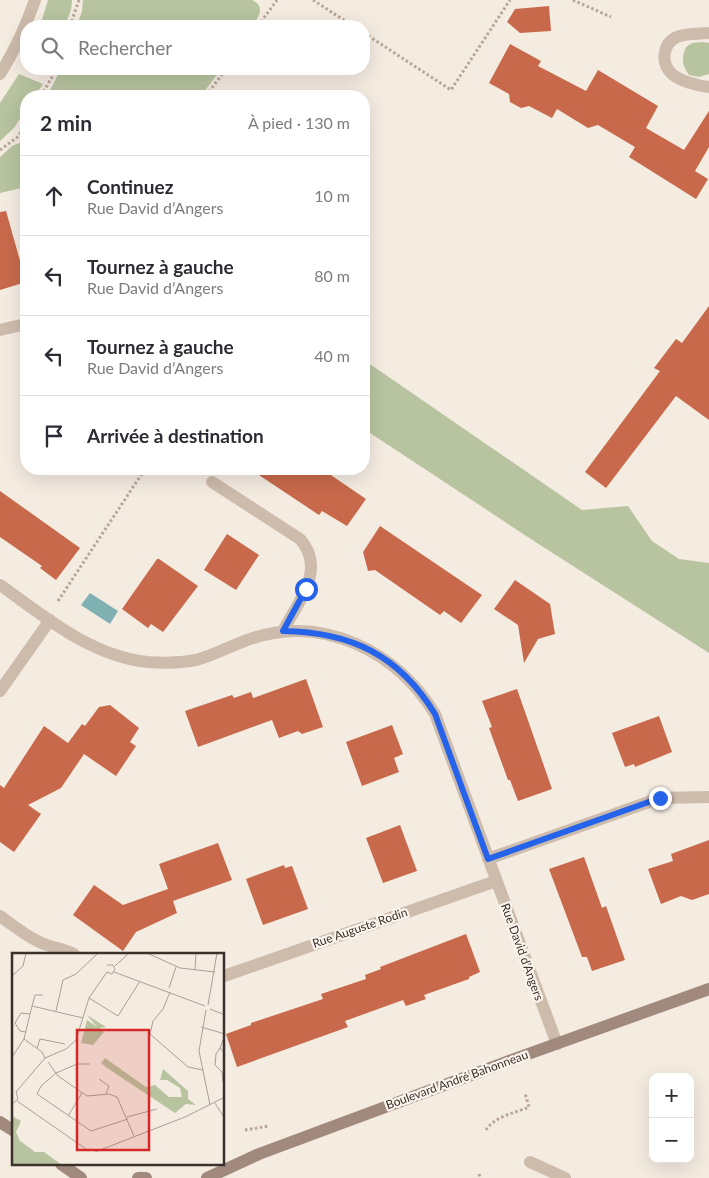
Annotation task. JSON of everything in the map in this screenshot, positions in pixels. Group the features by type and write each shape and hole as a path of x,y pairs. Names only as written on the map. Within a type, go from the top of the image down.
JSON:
{"street":[{"path":"28,20 35,0"},
{"path":"709,34 678,37 667,46 664,53 665,62 673,75 702,87 709,87"},
{"path":"0,74 20,37"},
{"path":"0,330 20,325"},
{"path":"212,482 300,539 306,546 312,562 310,580 283,631"},
{"name":"Rue David d’Angers","path":"0,585 50,620 97,648 146,662 196,660 254,638 283,631 330,635 356,644 393,665 424,696 435,714 557,1044"},
{"path":"0,691 50,620"},
{"path":"488,859 660,798 709,797"},
{"name":"Rue Auguste Rodin","path":"225,976 496,881"},
{"path":"0,916 34,940 72,953"},
{"name":"Boulevard André Bahonneau","path":"207,1178 259,1154 709,989"},
{"path":"0,1122 12,1130"},
{"path":"530,1162 566,1178"},
{"path":"64,1166 81,1178"},
{"path":"138,1178 146,1178"}],"path":[{"path":"72,20 79,0"},
{"path":"262,20 277,0"},
{"path":"312,0 344,20"},
{"path":"370,37 451,90 510,0"},
{"path":"573,0 611,17"},
{"path":"44,90 53,75"},
{"path":"210,90 222,75"},
{"path":"0,150 19,136"},
{"path":"50,620 60,598 141,475"},
{"path":"486,1130 496,1120 529,1107 525,1093"}],"green space":[{"path":"48,0 72,0 67,20 42,20"},
{"path":"83,0 252,0 260,9 256,20 79,20"},
{"path":"692,43 709,43 709,74 699,77 689,75 683,62 686,47"},
{"path":"19,74 43,84 39,90 20,90 20,118 14,128 0,141 0,103"},
{"path":"58,75 217,75 205,90 50,90"},
{"path":"20,143 20,188 0,193 0,157 12,146"},
{"path":"370,364 582,510 628,506 652,541 679,559 709,563 709,653 370,433"}],"water":[{"path":"90,593 118,611 110,624 81,605"}],"building":[{"path":"549,6 551,31 520,33 507,22 515,9"},
{"path":"510,44 541,61 538,66 586,91 598,70 658,106 646,128 684,150 709,111 709,147 695,171 708,179 696,199 629,157 635,147 598,125 588,128 557,109 552,118 529,106 521,108 510,102 509,94 489,83"},
{"path":"6,211 20,261 20,284 0,290 0,212"},
{"path":"709,306 709,420 676,396 606,488 585,472 660,371 654,368 676,339 682,343"},
{"path":"259,475 331,475 366,499 347,526 322,511 319,515"},
{"path":"0,491 80,548 56,580 40,568 42,566 0,537"},
{"path":"380,526 482,595 461,623 444,611 440,615 375,570 368,571 363,552"},
{"path":"227,534 259,555 236,590 204,570"},
{"path":"157,559 198,586 163,632 151,624 148,628 122,609"},
{"path":"515,580 550,604 555,634 538,639 524,663 518,625 494,609"},
{"path":"306,679 323,727 302,734 298,731 279,738 272,720 198,747 185,711 232,695 234,698 251,692 253,698"},
{"path":"517,689 552,789 518,801 510,780 508,780 489,728 492,727 482,701"},
{"path":"110,705 139,728 130,742 136,746 116,776 84,754 61,788 28,805 41,814 14,852 0,842 0,785 4,788 44,726 68,743 82,724 85,726 99,707"},
{"path":"659,716 672,752 635,767 634,764 625,767 612,733"},
{"path":"392,725 403,754 394,758 399,772 362,786 346,742"},
{"path":"400,825 417,871 383,883 366,838"},
{"path":"709,840 709,894 692,900 681,896 661,904 648,869 673,861 671,854"},
{"path":"218,843 232,880 173,901 177,913 136,932 123,951 73,915 94,885 123,905 168,889 159,864"},
{"path":"584,857 602,908 606,906 625,960 592,971 587,957 582,957 549,869"},
{"path":"284,865 285,868 292,866 308,909 263,925 246,879"},
{"path":"466,934 480,972 469,977 469,979 424,995 426,999 406,1006 403,1000 345,1021 348,1027 237,1067 226,1034 251,1025 251,1023 323,999 321,994 366,979 365,975 381,969 380,967"}],"route":[{"path":"306,589 283,631 330,635 356,644 393,665 409,679 424,696 435,714 488,859 660,798"}]}
